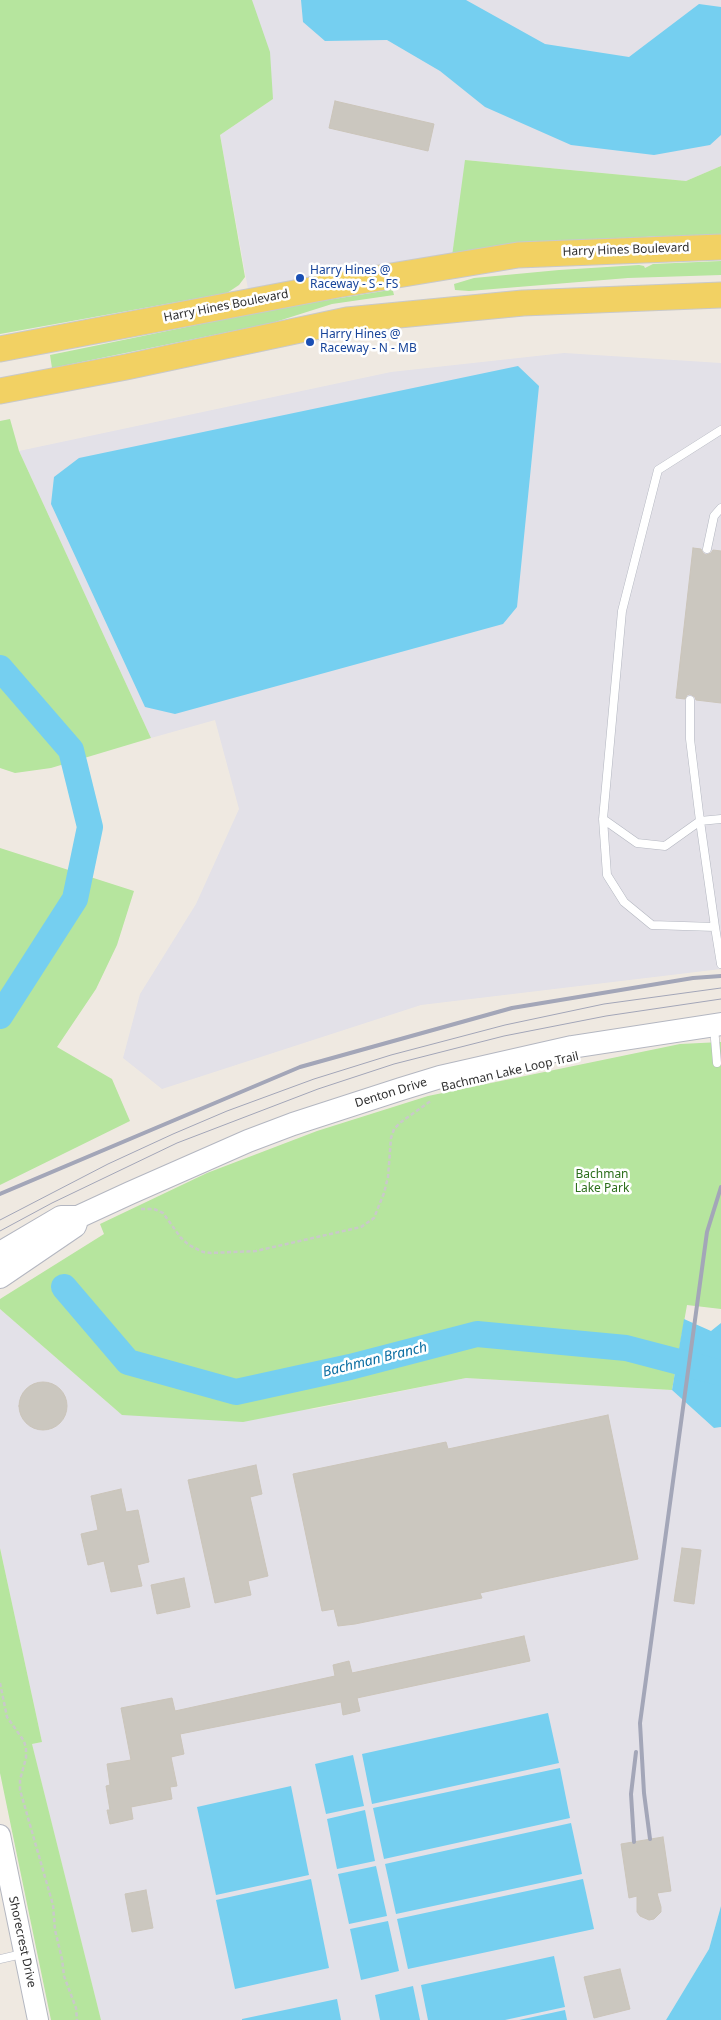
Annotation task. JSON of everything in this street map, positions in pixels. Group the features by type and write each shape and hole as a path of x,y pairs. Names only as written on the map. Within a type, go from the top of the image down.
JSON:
{"main road":[{"name":"Harry Hines Boulevard","path":"7,348 422,270 518,255 721,247"},
{"path":"422,270 427,312"},
{"path":"7,348 11,389 347,320 523,303 721,295"},
{"name":"Denton Drive","path":"0,1253 61,1217 78,1217 134,1201 210,1157 292,1124 432,1080 572,1047 718,1025"},
{"name":"Denton Drive","path":"0,1277 75,1226 78,1217"}],"street":[{"name":"Shorecrest Drive","path":"0,1835 38,2020"}],"lane":[{"path":"715,927 652,925 624,902 607,875 603,819 622,611 658,470 721,430"},
{"path":"707,549 714,516 721,508"},
{"path":"690,700 690,739 700,821 717,916 715,927 721,964"},
{"path":"603,819 637,843 665,846 700,821 721,819"},
{"path":"717,1063 718,1025"},
{"path":"0,1959 24,1953"}],"path":[{"name":"Bachman Lake Loop Trail","path":"134,1201 146,1208 163,1213 185,1242 196,1249 211,1253 256,1250 361,1227 374,1218 384,1193 388,1177 391,1138 394,1129 436,1098"},
{"path":"0,1683 7,1717 24,1741 26,1748 20,1790 54,1905 55,1930 64,1976 76,2008 77,2020"}],"shaded area":[{"path":"252,0 721,0 721,166 686,181 466,160 452,256 248,289 220,135 273,99"},
{"path":"564,353 721,363 721,969 421,1005 162,1089 123,1058 140,994 196,904 239,809 215,720 151,738 19,451 391,372"},
{"path":"0,1309 122,1415 314,1409 466,1378 672,1390 714,1428 721,1427 721,1906 709,1949 666,2020 101,2020 32,1744 42,1742 0,1548"}],"green space":[{"path":"0,0 252,0 270,52 273,99 220,135 245,277 239,285 227,293 0,334"},
{"path":"465,160 686,181 721,166 721,237 658,236 514,247 452,256"},
{"path":"721,261 721,275 628,278 469,291 455,290 454,284 474,278 559,270 639,265 645,268 653,264"},
{"path":"393,291 394,295 332,304 272,323 52,368 50,355 284,307"},
{"path":"10,419 19,451 151,738 51,768 15,773 0,768 0,421"},
{"path":"0,848 134,891 117,945 96,989 57,1047 112,1079 130,1121 0,1185"},
{"name":"Bachman Lake Park","path":"721,1042 721,1309 687,1305 672,1390 466,1378 243,1422 122,1415 0,1309 0,1299 104,1234 100,1224 207,1173 317,1131 428,1096 680,1044"},
{"path":"0,1548 42,1742 32,1744 101,2020 51,2020 0,1773"}],"water":[{"path":"301,0 466,0 545,44 629,57 699,4 721,7 721,135 710,145 654,155 571,145 485,107 440,71 387,40 325,41 303,22"},
{"path":"518,366 539,386 517,607 503,624 175,714 145,707 51,504 54,477 79,458"},
{"path":"684,1319 711,1331 721,1323 721,1427 714,1428 672,1390"},
{"path":"548,1713 559,1763 372,1804 362,1754"},
{"path":"353,1755 364,1806 326,1814 315,1764"},
{"path":"560,1768 570,1818 384,1859 373,1808"},
{"path":"291,1786 309,1875 216,1895 197,1807"},
{"path":"365,1810 375,1861 337,1869 327,1819"},
{"path":"571,1823 582,1874 396,1914 385,1864"},
{"path":"376,1866 387,1916 349,1924 338,1874"},
{"path":"311,1879 329,1968 235,1989 216,1900"},
{"path":"583,1879 594,1929 408,1969 397,1919"},
{"path":"721,1906 721,2020 666,2020 709,1949"},
{"path":"388,1921 399,1971 361,1980 350,1929"},
{"path":"554,1956 565,2007 505,2020 428,2020 421,1985"},
{"path":"413,1986 420,2020 380,2020 375,1995"},
{"path":"337,1999 341,2020 242,2020 242,2019"},
{"path":"565,2010 567,2020 519,2020"}],"building":[{"path":"335,101 434,124 428,151 329,128"},
{"path":"693,548 701,549 706,555 713,550 721,551 721,703 696,700 690,694 685,699 676,698"},
{"path":"43,1382 52,1384 60,1389 65,1397 67,1406 65,1415 60,1423 52,1428 43,1430 34,1428 26,1423 21,1415 19,1406 21,1397 26,1389 34,1384"},
{"path":"608,1415 638,1559 480,1593 482,1598 355,1624 338,1626 334,1609 322,1611 293,1474 446,1442 448,1449"},
{"path":"256,1465 262,1494 250,1497 268,1576 248,1581 251,1595 215,1603 188,1480"},
{"path":"121,1489 126,1512 138,1510 149,1562 137,1565 142,1586 111,1592 104,1561 88,1565 81,1534 98,1530 91,1496"},
{"path":"682,1548 701,1550 694,1604 674,1601"},
{"path":"184,1578 190,1607 157,1614 151,1585"},
{"path":"524,1636 530,1661 357,1698 360,1711 343,1715 341,1702 180,1734 184,1754 171,1757 177,1786 170,1787 172,1799 131,1807 133,1819 110,1824 107,1810 110,1810 106,1786 110,1785 107,1764 131,1760 121,1708 172,1698 175,1711 335,1676 333,1665 349,1661 352,1673"},
{"path":"663,1837 671,1891 657,1893 661,1912 654,1919 649,1920 640,1916 637,1912 637,1896 629,1898 621,1844"},
{"path":"146,1890 153,1928 132,1932 125,1894"},
{"path":"620,1969 630,2009 594,2018 584,1977"}],"waterway":[{"name":"Bachman Branch","path":"0,668 71,750 90,827 75,899 0,1016"},
{"name":"Bachman Branch","path":"64,1287 128,1362 236,1392 350,1367 477,1334 626,1348 721,1373"}],"tram line":[{"path":"0,1220 108,1164 173,1134 227,1111 314,1079 391,1055 505,1025 604,1004 721,988"},
{"path":"0,1231 52,1203 177,1143 318,1089 394,1064 504,1036 606,1016 721,999"}],"railway":[{"path":"0,1194 300,1067 512,1008 693,978 721,976"},
{"path":"650,1839 644,1793 640,1723 707,1232 721,1187"},
{"path":"634,1842 631,1794 636,1752"}],"place":[{"name":"Harry Hines @ Raceway - S - FS","path":"300,278"},
{"name":"Harry Hines @ Raceway - N - MB","path":"310,342"}]}
